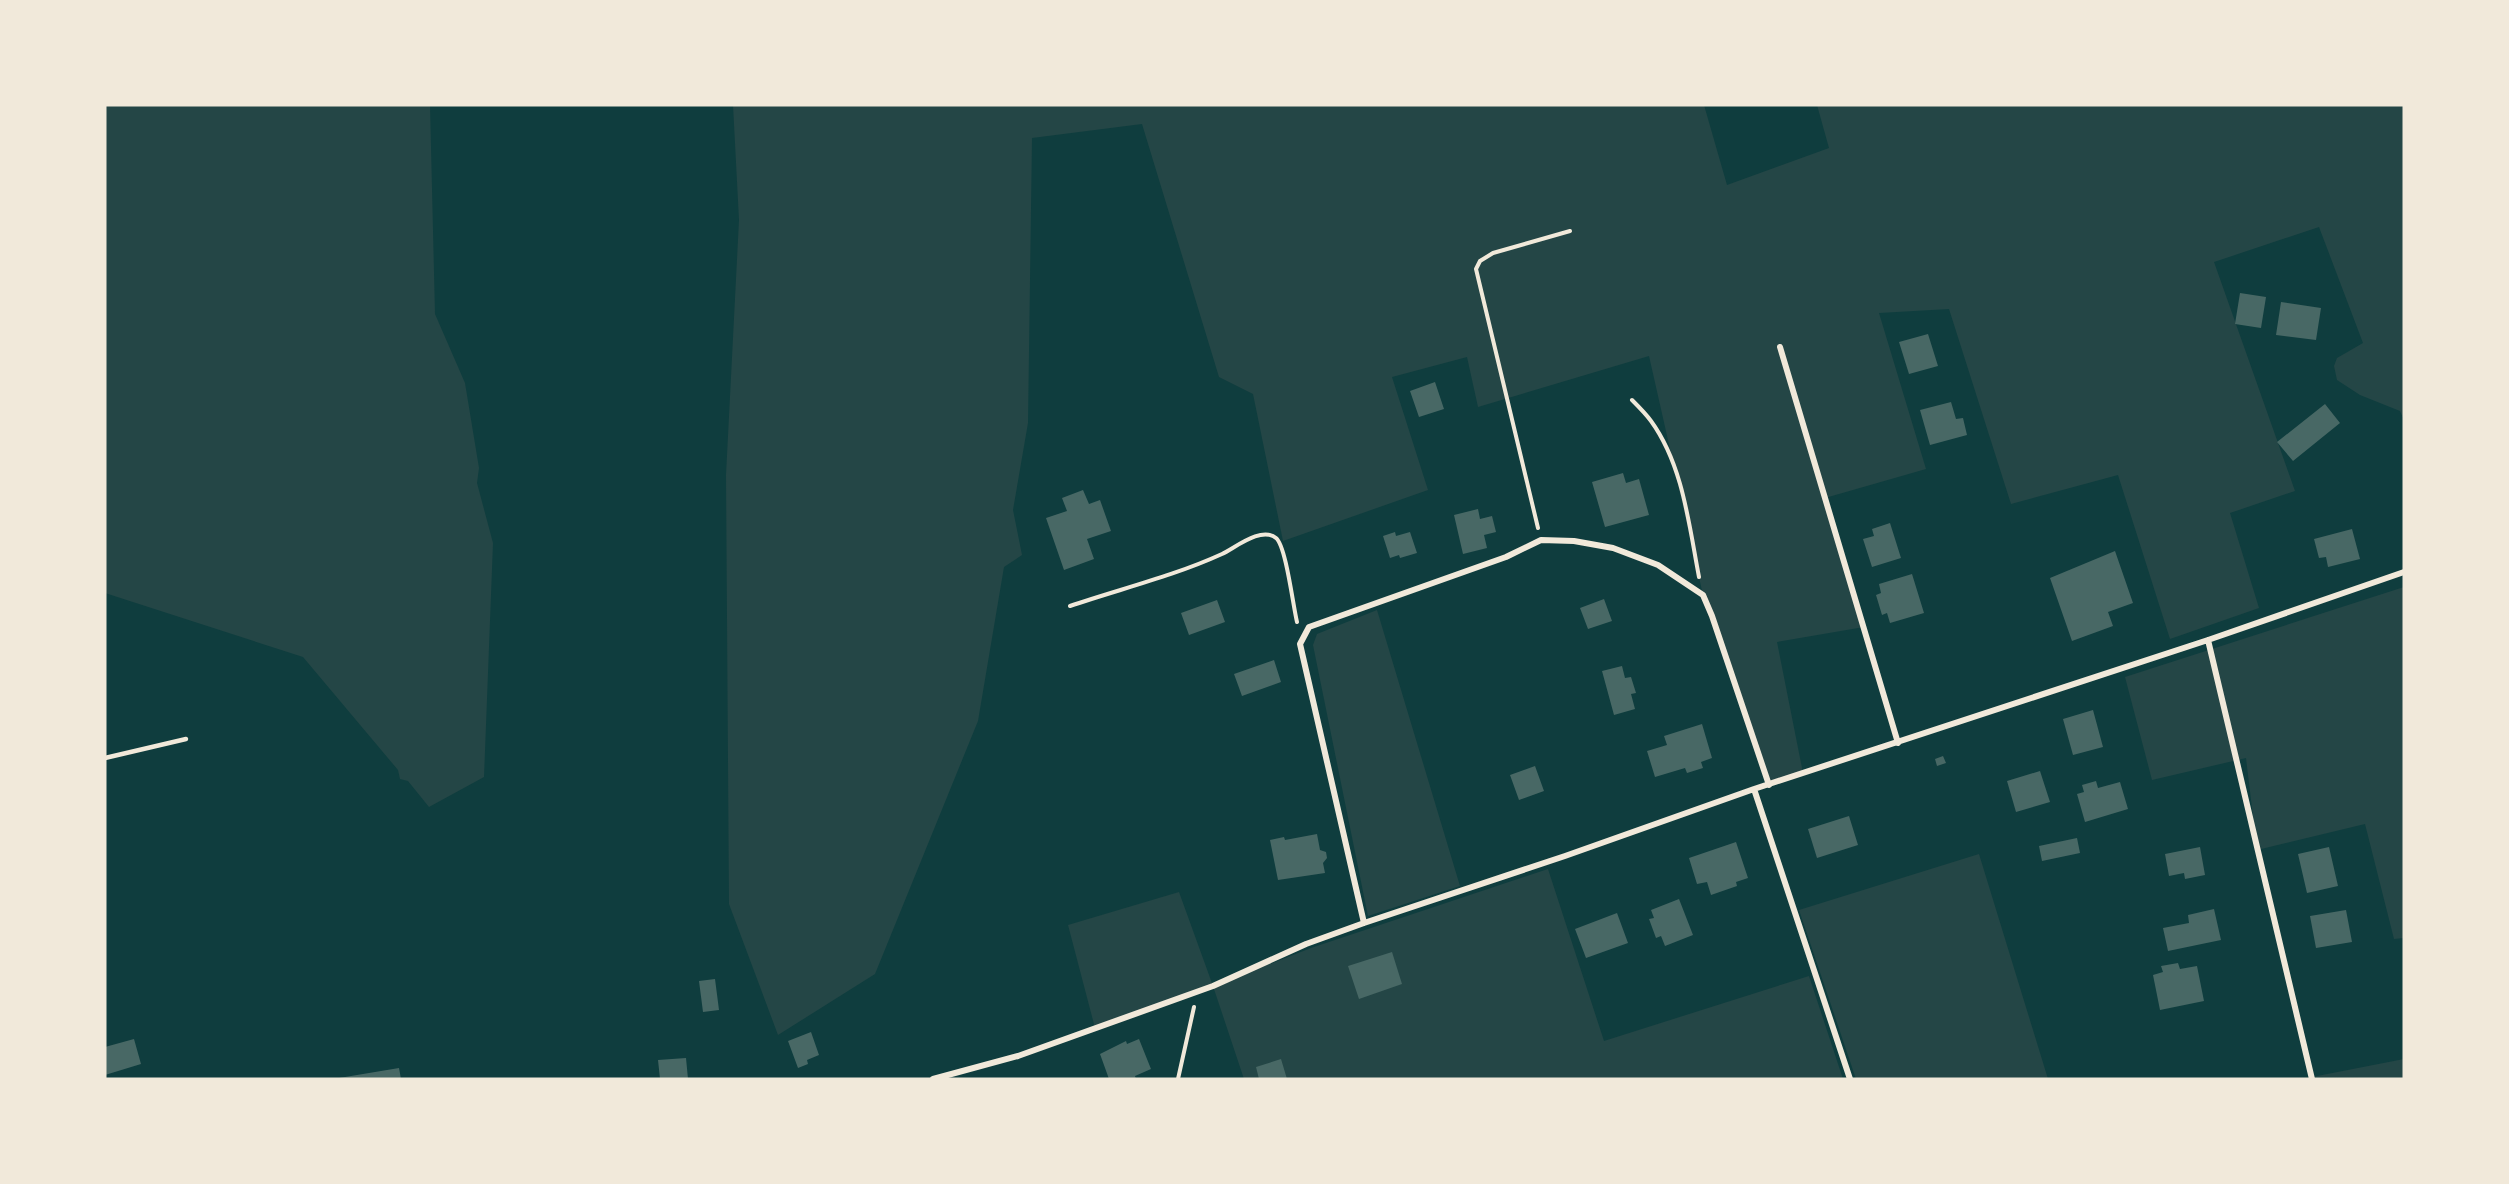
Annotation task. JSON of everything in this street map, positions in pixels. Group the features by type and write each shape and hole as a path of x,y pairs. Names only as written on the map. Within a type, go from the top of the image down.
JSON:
{"street":[{"path":"1780,347 1898,743"},
{"path":"1364,923 1300,644 1309,627 1506,557 1541,540 1574,541 1613,548 1658,565 1703,595 1769,785"},
{"path":"933,1079 1018,1056 1197,991 1306,944 1364,923 1545,863 1754,789 2208,640 2404,572"},
{"path":"2208,640 2312,1079"},
{"path":"1754,789 1850,1079"}],"lane":[{"path":"105,758 186,739"}],"path":[{"path":"1541,540 1476,269 1480,261 1493,253 1570,231"},
{"path":"1632,400 1651,421 1669,452 1684,500 1703,595"},
{"path":"1071,606 1209,559 1256,536 1269,535 1277,539 1282,550 1296,619 1305,635"},
{"path":"1178,1079 1197,991"}],"shaded area":[{"path":"105,105 430,105 435,314 465,383 479,468 477,483 493,543 484,777 429,807 408,781 400,779 398,770 303,657 105,593"},
{"path":"733,105 1704,105 1727,185 1829,148 1817,105 2404,105 2404,420 2400,411 2360,395 2337,380 2334,366 2337,358 2363,343 2319,227 2214,262 2295,491 2230,513 2259,608 2170,639 2118,475 2011,504 1949,309 1879,313 1926,469 1825,498 1864,627 1777,642 1803,773 1769,785 1703,595 1649,356 1478,407 1467,357 1392,377 1428,490 1283,541 1253,394 1219,377 1142,124 1032,138 1028,423 1013,510 1022,555 1004,567 978,721 875,974 778,1035 729,904 726,475 739,220"},
{"path":"2404,587 2404,938 2394,939 2365,824 2257,850 2246,758 2152,780 2125,677"},
{"path":"1377,610 1460,886 1368,916 1313,645 1317,634"},
{"path":"1979,854 2048,1079 1856,1079 1799,910"},
{"path":"1548,869 1604,1041 1809,976 1843,1079 1244,1079 1213,986 1311,948"},
{"path":"1179,892 1213,986 1095,1028 1068,925"},
{"path":"2404,1059 2404,1079 2312,1077"}],"building":[{"path":"2240,293 2266,297 2261,328 2235,324"},
{"path":"2281,302 2321,308 2316,340 2276,335"},
{"path":"1928,334 1938,366 1909,374 1899,342"},
{"path":"1435,382 1444,409 1419,417 1410,391"},
{"path":"1951,402 1956,419 1963,418 1967,435 1930,445 1920,410"},
{"path":"2325,404 2340,423 2293,461 2277,442"},
{"path":"1623,473 1626,483 1639,479 1649,515 1605,527 1592,482"},
{"path":"1083,490 1089,504 1100,500 1111,531 1087,539 1094,559 1064,570 1046,518 1067,511 1062,498"},
{"path":"1478,509 1480,519 1492,516 1496,532 1484,535 1487,548 1463,554 1454,515"},
{"path":"1890,523 1901,558 1872,567 1863,539 1874,536 1872,529"},
{"path":"2352,529 2360,559 2328,567 2326,557 2319,558 2314,539"},
{"path":"1395,532 1396,536 1410,532 1417,553 1400,558 1399,555 1390,558 1383,536"},
{"path":"2115,551 2133,603 2108,612 2113,626 2072,641 2050,578"},
{"path":"1912,574 1924,613 1890,623 1887,613 1882,615 1876,595 1881,593 1879,584"},
{"path":"1604,599 1612,621 1588,629 1580,608"},
{"path":"1217,600 1225,622 1189,635 1181,613"},
{"path":"1274,660 1281,682 1242,696 1234,674"},
{"path":"1622,666 1625,678 1631,677 1636,693 1631,694 1635,709 1614,715 1602,671"},
{"path":"2093,710 2103,747 2073,755 2063,719"},
{"path":"1702,724 1712,758 1701,762 1703,768 1687,773 1685,768 1655,777 1647,751 1667,745 1664,736"},
{"path":"1943,756 1946,763 1937,766 1935,759"},
{"path":"1535,766 1544,791 1519,800 1510,775"},
{"path":"2040,771 2050,802 2016,812 2007,781"},
{"path":"2096,781 2098,788 2120,782 2128,809 2085,822 2077,794 2084,792 2082,785"},
{"path":"1849,816 1858,845 1817,858 1808,829"},
{"path":"1317,834 1320,850 1326,852 1327,858 1323,863 1325,873 1278,880 1270,840 1284,837 1285,840"},
{"path":"2077,838 2080,853 2042,861 2039,846"},
{"path":"1736,842 1748,878 1736,882 1737,886 1711,895 1707,882 1697,884 1689,858"},
{"path":"2200,847 2205,875 2185,879 2184,873 2169,876 2165,854"},
{"path":"2329,847 2338,886 2307,893 2298,854"},
{"path":"1679,899 1693,935 1665,946 1661,936 1656,938 1649,919 1654,918 1651,910"},
{"path":"2214,909 2221,940 2168,951 2163,928 2189,923 2188,915"},
{"path":"2346,910 2352,942 2316,948 2310,916"},
{"path":"1617,913 1628,943 1586,958 1575,929"},
{"path":"1392,952 1402,984 1359,999 1348,966"},
{"path":"2178,963 2180,969 2197,966 2204,1001 2160,1010 2153,975 2163,972 2161,966"},
{"path":"715,979 719,1010 703,1012 699,981"},
{"path":"811,1032 819,1055 807,1060 808,1064 798,1068 788,1041"},
{"path":"134,1039 141,1064 105,1075 105,1047"},
{"path":"1139,1039 1151,1069 1135,1076 1136,1079 1109,1079 1100,1054 1126,1041 1127,1044"},
{"path":"686,1058 688,1079 660,1079 658,1060"},
{"path":"1281,1059 1287,1079 1259,1079 1256,1067"},
{"path":"399,1068 401,1079 339,1079 339,1078"}]}
